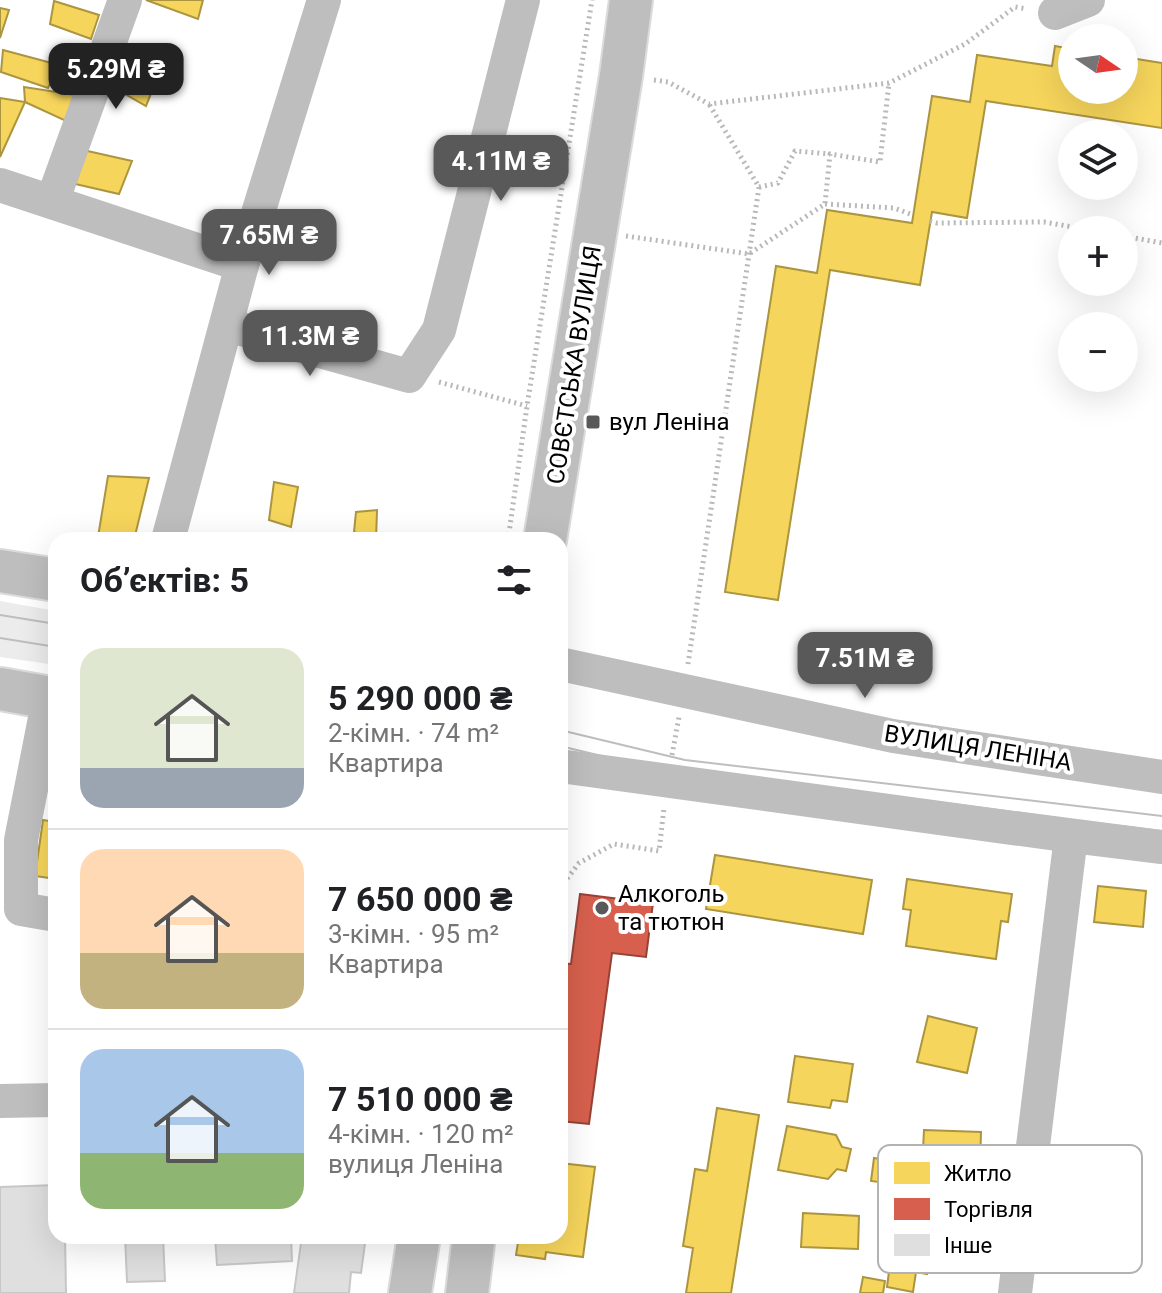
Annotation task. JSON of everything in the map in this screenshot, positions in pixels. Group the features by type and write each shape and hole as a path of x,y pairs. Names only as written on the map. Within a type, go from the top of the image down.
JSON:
{"main road":[{"name":"СОВЄТСЬКА ВУЛИЦЯ","path":"546,532 631,0"},
{"path":"0,571 48,579"},
{"path":"0,689 48,697"},
{"path":"410,1293 418,1244"},
{"path":"467,1293 473,1244"}],"street":[{"path":"52,202 125,0"},
{"path":"170,532 242,265 324,0"},
{"path":"227,325 409,376 439,330 523,0"},
{"path":"0,185 242,265"},
{"name":"ВУЛИЦЯ ЛЕНІНА","path":"568,666 893,736 1162,777"},
{"path":"48,720 21,840 21,909 48,914"},
{"path":"568,767 1162,847"},
{"path":"1033,1145 1071,836"},
{"path":"0,1101 48,1100"},
{"path":"1015,1293 1017,1273"}],"path":[{"path":"509,532 592,0"},
{"path":"709,104 889,83 965,44 1015,7 1077,4"},
{"path":"568,877 579,863 614,844 659,851 759,187 709,104 668,82 621,76"},
{"path":"759,187 778,183 795,151 880,162 889,83"},
{"path":"825,204 830,154"},
{"path":"595,231 749,254 825,204 894,208 913,215"},
{"path":"930,221 1058,224"},
{"path":"1138,239 1162,243"},
{"path":"465,388 527,406"}],"shaded area":[{"path":"0,601 48,610 48,664 0,657"}],"building: Житло":[{"path":"146,0 203,0 198,19"},
{"path":"54,1 99,15 91,39 50,24"},
{"path":"0,8 9,10 0,38"},
{"path":"1055,46 1058,47 1058,104 1138,104 1138,59 1162,63 1162,128 1138,124 1138,120 1110,120 986,101 967,218 932,212 920,285 830,270 778,600 725,592 776,266 817,273 827,210 912,223 932,96 970,102 977,55 1052,66"},
{"path":"3,50 59,65 48,88 1,72"},
{"path":"118,55 159,73 146,106 106,83"},
{"path":"24,87 76,95 66,121 25,102"},
{"path":"0,98 25,102 0,157"},
{"path":"83,150 132,161 119,194 71,183"},
{"path":"108,476 149,478 136,532 99,532"},
{"path":"274,482 298,487 291,527 269,520"},
{"path":"377,510 376,532 354,532 356,512"},
{"path":"43,820 48,821 48,878 35,876"},
{"path":"715,855 872,880 863,934 706,909"},
{"path":"907,879 1012,894 1008,922 1001,921 996,959 906,946 911,910 903,909"},
{"path":"1098,886 1146,891 1143,927 1094,922"},
{"path":"928,1016 977,1028 967,1073 917,1062"},
{"path":"795,1056 853,1064 847,1102 832,1100 830,1108 788,1102"},
{"path":"717,1108 759,1115 731,1293 686,1293 693,1248 683,1246 695,1169 707,1171"},
{"path":"787,1126 836,1135 842,1147 851,1149 846,1171 837,1169 828,1179 778,1170"},
{"path":"924,1130 981,1132 981,1145 923,1145"},
{"path":"874,1158 878,1159 878,1182 871,1181"},
{"path":"568,1164 595,1167 583,1257 546,1252 545,1259 516,1255 518,1244 568,1244"},
{"path":"803,1213 859,1216 858,1249 801,1247"},
{"path":"889,1273 916,1273 913,1292 887,1287"},
{"path":"863,1277 885,1281 883,1293 860,1293"}],"building: Торгівля":[{"path":"580,894 653,903 646,957 612,953 589,1124 568,1122 568,964 571,964"}],"building: Інше":[{"path":"48,1185 48,1244 65,1244 66,1293 0,1293 0,1187"},
{"path":"125,1244 163,1244 165,1281 127,1282"},
{"path":"216,1244 291,1244 292,1261 217,1265"},
{"path":"301,1244 365,1244 361,1273 351,1272 349,1293 294,1293"}],"tram line":[{"path":"0,615 48,623"},
{"path":"0,638 48,646"},
{"path":"568,732 685,760 1162,816"},
{"path":"568,748 669,772 868,793 1162,831"}],"place":[{"name":"вул Леніна","path":"593,422"},
{"name":"Алкоголь та тютюн","path":"602,908"}]}
